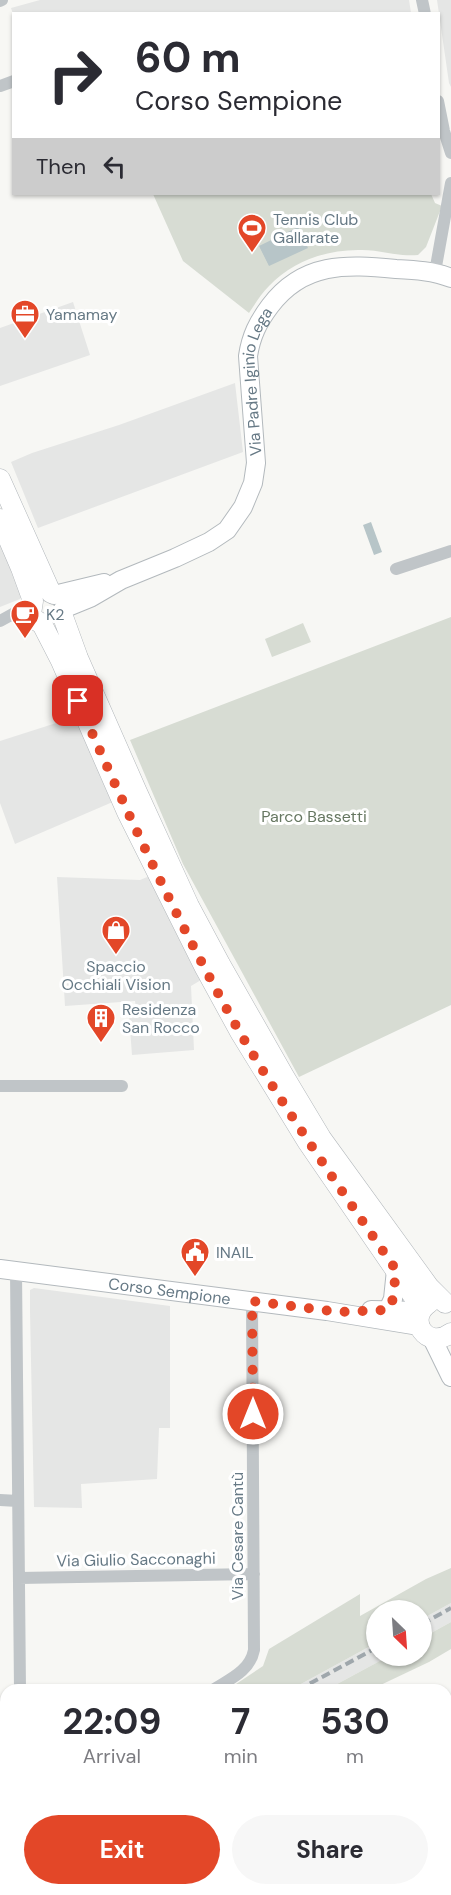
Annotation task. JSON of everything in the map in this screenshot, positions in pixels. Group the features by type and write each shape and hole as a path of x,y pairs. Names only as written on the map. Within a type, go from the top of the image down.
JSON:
{"main road":[{"path":"0,479 46,607 61,661 127,812 225,1004 307,1141 416,1300 424,1325 442,1338 451,1333"},
{"path":"0,519 21,568 78,658 141,803 189,906 220,964 321,1138 429,1287 448,1305"},
{"path":"424,1325 427,1304 435,1301 448,1305"}],"street":[{"path":"440,101 451,115"},
{"path":"440,107 450,148"},
{"path":"443,275 439,257 451,183"},
{"name":"Via Padre Iginio Lega","path":"46,607 90,598 121,580 209,542 227,530 243,507 253,483 256,463 248,356 250,340 259,321 280,292 301,277 333,267 387,268 443,275"},
{"path":"396,569 451,551"},
{"path":"0,622 46,607"},
{"path":"0,1086 122,1086"},
{"path":"8,1270 18,1501 20,1684"},
{"name":"Corso Sempione","path":"8,1270 424,1325"},
{"path":"388,1310 393,1299 396,1270"},
{"name":"Via Cesare Cantù","path":"223,1684 240,1673 249,1663 254,1650 252,1301"},
{"name":"Corso Sempione","path":"339,1312 388,1310 424,1325"},
{"path":"424,1325 451,1377"},
{"path":"0,1500 18,1501"},
{"name":"Via Giulio Sacconaghi","path":"19,1578 254,1574"}],"shaded area":[{"path":"40,0 409,0 411,12 12,12 11,8"},
{"path":"437,0 451,0 451,87 449,83"},
{"path":"298,227 308,248 269,266 259,246"},
{"path":"73,302 90,355 0,386 0,328"},
{"path":"235,383 243,452 38,528 11,462"},
{"path":"371,522 382,552 374,555 363,525"},
{"path":"0,538 26,590 20,599 0,607"},
{"path":"75,717 115,801 15,844 0,803 0,741"},
{"path":"152,875 201,980 191,986 194,1050 132,1055 129,1015 137,1014 135,1001 65,1006 57,877 140,880"},
{"path":"34,1288 170,1306 170,1428 159,1428 157,1479 81,1484 82,1508 34,1507 30,1290"},
{"path":"451,1603 451,1622 432,1632 432,1613"},
{"path":"366,1648 366,1666 370,1666 337,1684 301,1684"}],"green space":[{"name":"Tennis Club Gallarate","path":"153,195 431,195 435,203 442,206 426,247 418,255 349,250 311,258 278,277 263,292 249,313 183,261"},
{"name":"Parco Bassetti","path":"451,617 451,1005 299,1077 183,864 130,740"},
{"path":"303,623 311,642 272,657 265,639"},
{"path":"451,1568 451,1603 432,1613 432,1600 389,1600"},
{"path":"360,1594 360,1616 366,1613 366,1648 301,1684 236,1684 263,1666 269,1649"},
{"path":"451,1622 451,1649 432,1660 432,1632"},
{"path":"370,1666 421,1666 383,1684 337,1684"}],"railway":[{"path":"432,1618 451,1608"},
{"path":"309,1684 366,1653"}],"place":[{"name":"Tennis Club Gallarate","path":"252,254"},
{"name":"Yamamay","path":"25,340"},
{"name":"K2","path":"25,640"},
{"name":"Spaccio Occhiali Vision","path":"116,956"},
{"name":"Residenza San Rocco","path":"101,1044"},
{"name":"INAIL","path":"195,1278"}],"route":[{"path":"78,701 127,812 205,968 240,1032 307,1141 396,1270 393,1299 388,1310 339,1312 252,1301 253,1414"}]}
